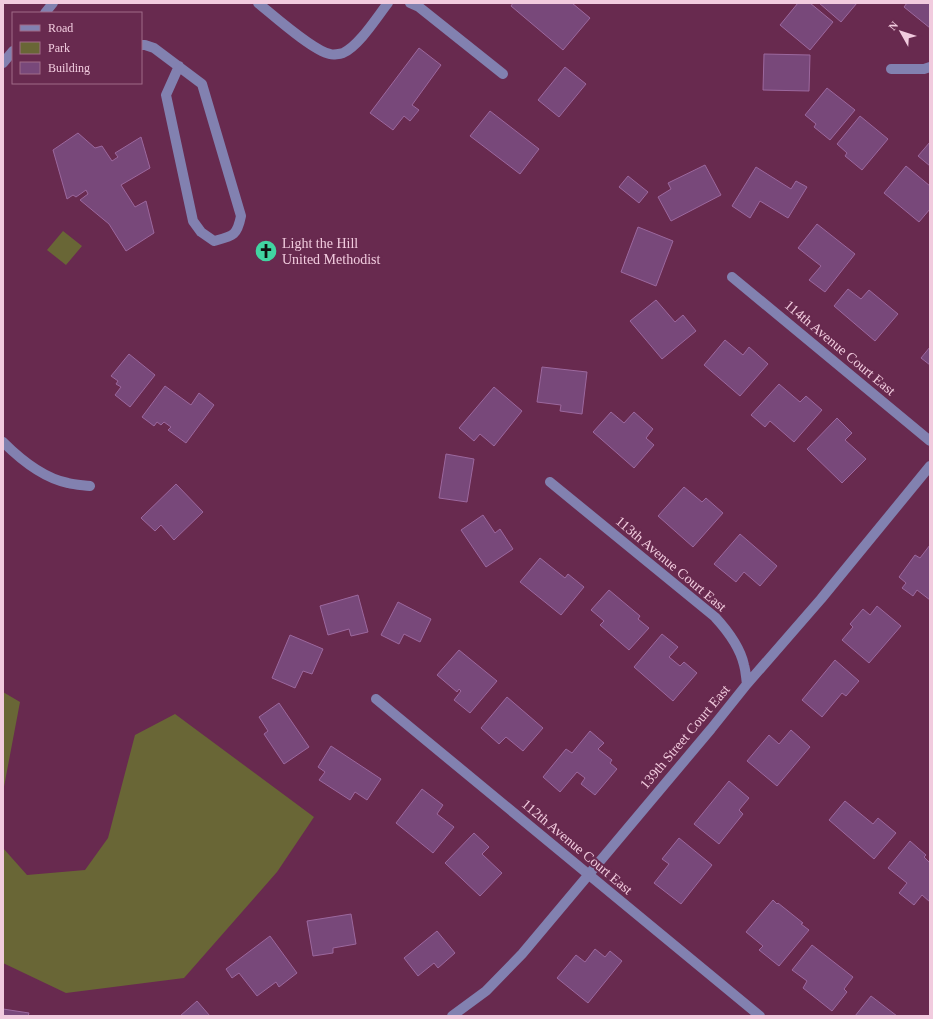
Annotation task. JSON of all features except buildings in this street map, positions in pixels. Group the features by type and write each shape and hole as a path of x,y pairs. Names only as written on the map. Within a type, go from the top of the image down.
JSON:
{"street":[{"path":"46,12 53,3"},
{"path":"258,3 292,31 320,50 331,55 342,53 353,46 366,32 388,3"},
{"path":"410,3 419,7 503,74"},
{"path":"142,45 154,48 178,66 202,84 241,216 238,229 230,237 214,240 201,232 194,221 166,95 178,66"},
{"path":"3,62 12,52"},
{"path":"891,69 924,69 930,67"},
{"name":"114th Avenue Court East","path":"732,277 930,441"},
{"path":"3,442 28,464 48,476 67,483 90,486"},
{"name":"139th Street Court East","path":"452,1016 486,990 522,954 747,684 821,599 930,466"},
{"name":"113th Avenue Court East","path":"550,482 687,595 715,616 735,643 744,664 747,684"},
{"name":"112th Avenue Court East","path":"376,698 760,1016"}],"green space":[{"path":"63,231 82,246 66,265 47,250"},
{"path":"3,692 20,702 3,792"},
{"path":"175,714 314,817 277,872 184,978 66,993 3,963 3,848 27,875 85,870 108,838 135,735"}],"place":[{"name":"Light the Hill United Methodist","path":"266,251"}]}
